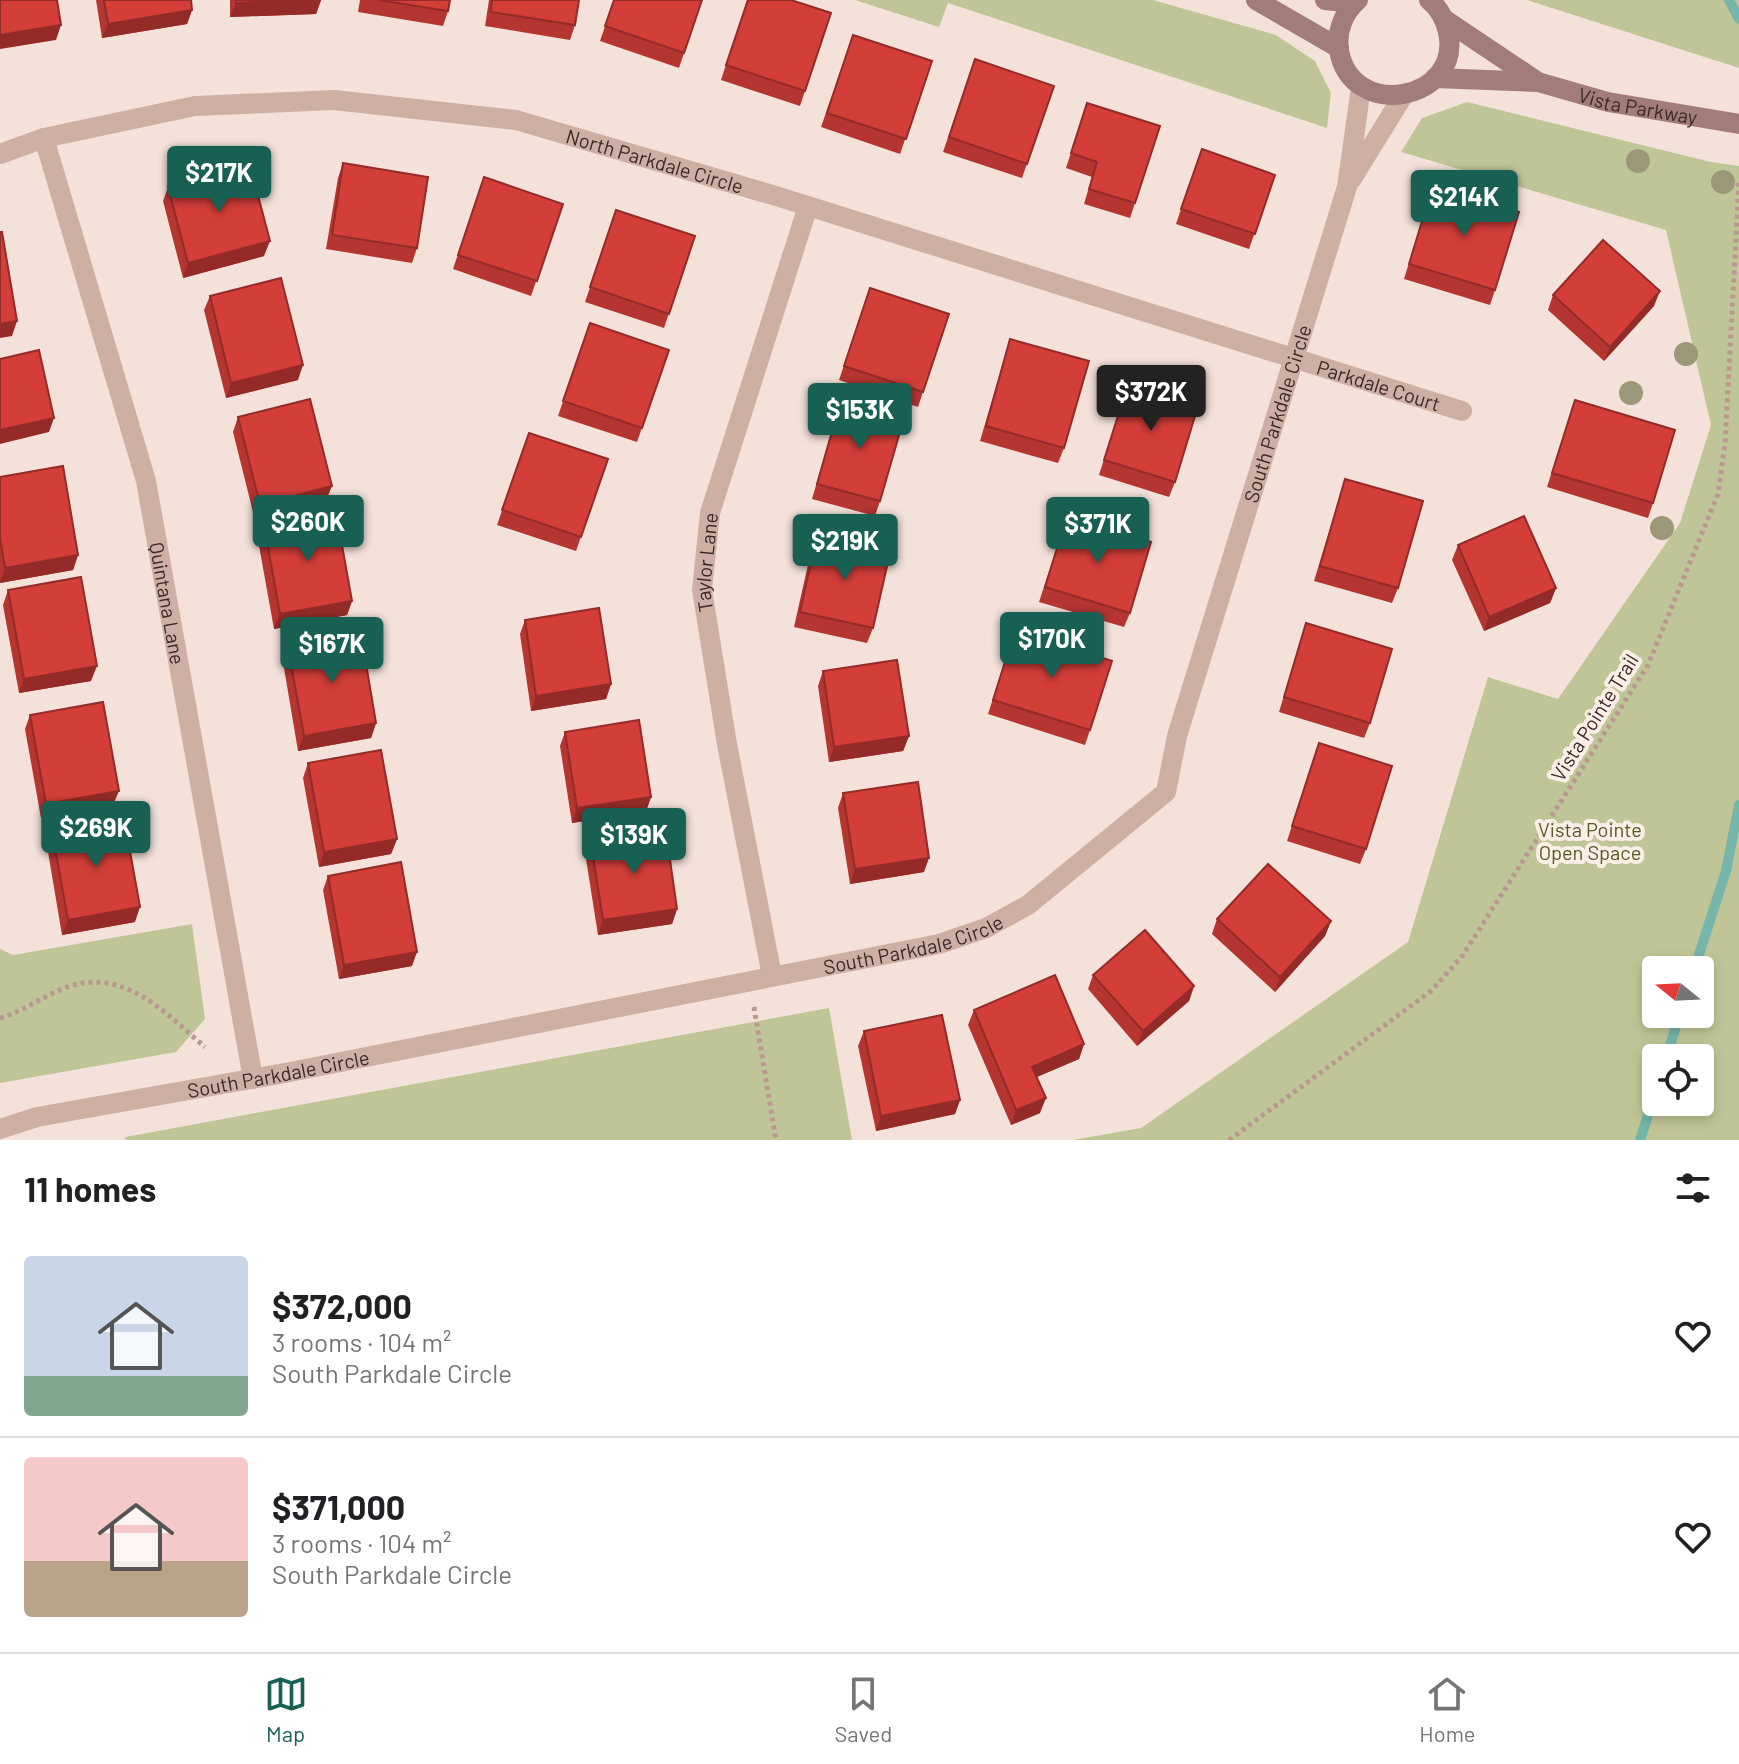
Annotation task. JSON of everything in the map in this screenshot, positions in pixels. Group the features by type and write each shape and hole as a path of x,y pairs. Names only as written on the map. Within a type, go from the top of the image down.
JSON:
{"street":[{"path":"1256,0 1339,48"},
{"path":"1325,0 1356,2"},
{"name":"Vista Parkway","path":"1429,0 1444,19 1538,82"},
{"path":"1356,2 1344,16 1339,48 1350,76 1361,87 1388,97 1403,96 1435,78 1448,51 1444,19"},
{"name":"Vista Parkway","path":"1435,78 1538,82 1608,102 1739,124"},
{"name":"South Parkdale Circle","path":"0,1129 37,1117 253,1079 939,944 986,928 1028,905 1166,792 1177,736 1347,187 1361,87"},
{"name":"South Parkdale Circle","path":"1347,187 1403,96"},
{"name":"North Parkdale Circle","path":"0,154 44,138 195,106 334,100 516,120 808,206 1295,357"},
{"name":"Quintana Lane","path":"44,138 146,481 253,1079"},
{"name":"Taylor Lane","path":"772,976 727,744 702,590 710,513 808,206"},
{"name":"Parkdale Court","path":"1295,357 1462,411"}],"path":[{"name":"Vista Pointe Trail","path":"1229,1140 1431,991 1463,955 1648,665 1718,494 1725,444 1739,182"},
{"path":"0,1018 71,986 114,983 148,998 205,1047"},
{"path":"755,1013 776,1140"}],"green space":[{"path":"855,0 1153,0 1276,35 1315,61 1331,93 1327,128 948,3 939,27"},
{"path":"1527,0 1739,0 1739,68"},
{"name":"Vista Pointe Open Space","path":"1467,102 1711,162 1739,166 1739,1140 1073,1140 1141,1128 1408,942 1488,677 1558,699 1680,523 1711,425 1666,230 1401,152 1422,118"},
{"path":"192,924 205,1019 176,1052 0,1083 0,949 13,955"},
{"path":"829,1008 852,1140 126,1140 125,1137"}],"building":[{"path":"0,0 57,0 61,25 0,35"},
{"path":"104,0 191,0 192,10 108,24"},
{"path":"236,0 298,0 236,3"},
{"path":"378,0 450,0 448,11"},
{"path":"492,0 579,0 575,25 491,12"},
{"path":"614,0 702,0 684,53 605,26"},
{"path":"748,0 791,0 831,13 805,91 726,65"},
{"path":"853,35 932,61 906,139 827,113"},
{"path":"975,59 1054,86 1027,164 949,137"},
{"path":"1087,103 1160,126 1135,203 1089,189 1097,162 1071,153"},
{"path":"1202,149 1275,175 1255,234 1181,209"},
{"path":"343,163 428,177 417,248 332,235"},
{"path":"250,165 270,241 188,263 168,187"},
{"path":"484,177 563,204 537,281 458,255"},
{"path":"1433,185 1519,212 1495,290 1409,264"},
{"path":"616,210 695,236 669,314 590,287"},
{"path":"0,232 17,321 0,324"},
{"path":"1603,240 1660,291 1610,347 1553,295"},
{"path":"281,278 303,365 231,383 210,296"},
{"path":"870,288 949,314 923,392 844,366"},
{"path":"590,323 669,350 642,428 563,401"},
{"path":"1010,339 1089,361 1064,448 986,426"},
{"path":"39,350 54,418 0,430 0,359"},
{"path":"1128,384 1198,406 1175,482 1104,460"},
{"path":"310,399 332,486 260,505 238,417"},
{"path":"841,400 904,418 880,501 817,484"},
{"path":"1575,400 1675,430 1653,503 1552,473"},
{"path":"529,433 608,459 581,537 502,510"},
{"path":"63,466 78,555 5,568 0,538 0,477"},
{"path":"1345,479 1423,501 1398,588 1320,566"},
{"path":"336,512 352,601 280,614 264,525"},
{"path":"1067,516 1151,542 1130,613 1045,587"},
{"path":"1524,516 1556,588 1489,617 1458,545"},
{"path":"817,536 890,553 873,628 800,612"},
{"path":"81,577 97,666 24,679 8,590"},
{"path":"599,608 611,684 536,696 525,620"},
{"path":"1306,623 1392,649 1370,723 1284,697"},
{"path":"1015,630 1112,661 1090,730 993,700"},
{"path":"361,634 376,723 304,736 288,647"},
{"path":"897,660 909,736 834,747 823,671"},
{"path":"103,702 119,791 46,804 30,715"},
{"path":"639,720 651,797 577,808 565,732"},
{"path":"1319,743 1392,766 1366,849 1292,826"},
{"path":"381,750 397,839 324,852 308,763"},
{"path":"918,782 929,858 855,869 843,793"},
{"path":"124,818 140,907 68,920 52,831"},
{"path":"666,832 677,909 603,920 591,844"},
{"path":"401,862 417,952 344,965 328,876"},
{"path":"1268,864 1331,921 1280,977 1217,919"},
{"path":"1145,930 1194,986 1143,1031 1093,975"},
{"path":"1055,975 1084,1044 1032,1067 1046,1098 1016,1110 974,1010"},
{"path":"942,1015 960,1100 881,1116 864,1031"}],"waterway":[{"path":"1729,0 1739,19"},
{"path":"1699,956 1726,871 1739,805"},
{"path":"1670,1044 1676,1028"},
{"path":"1640,1140 1648,1116"}]}
